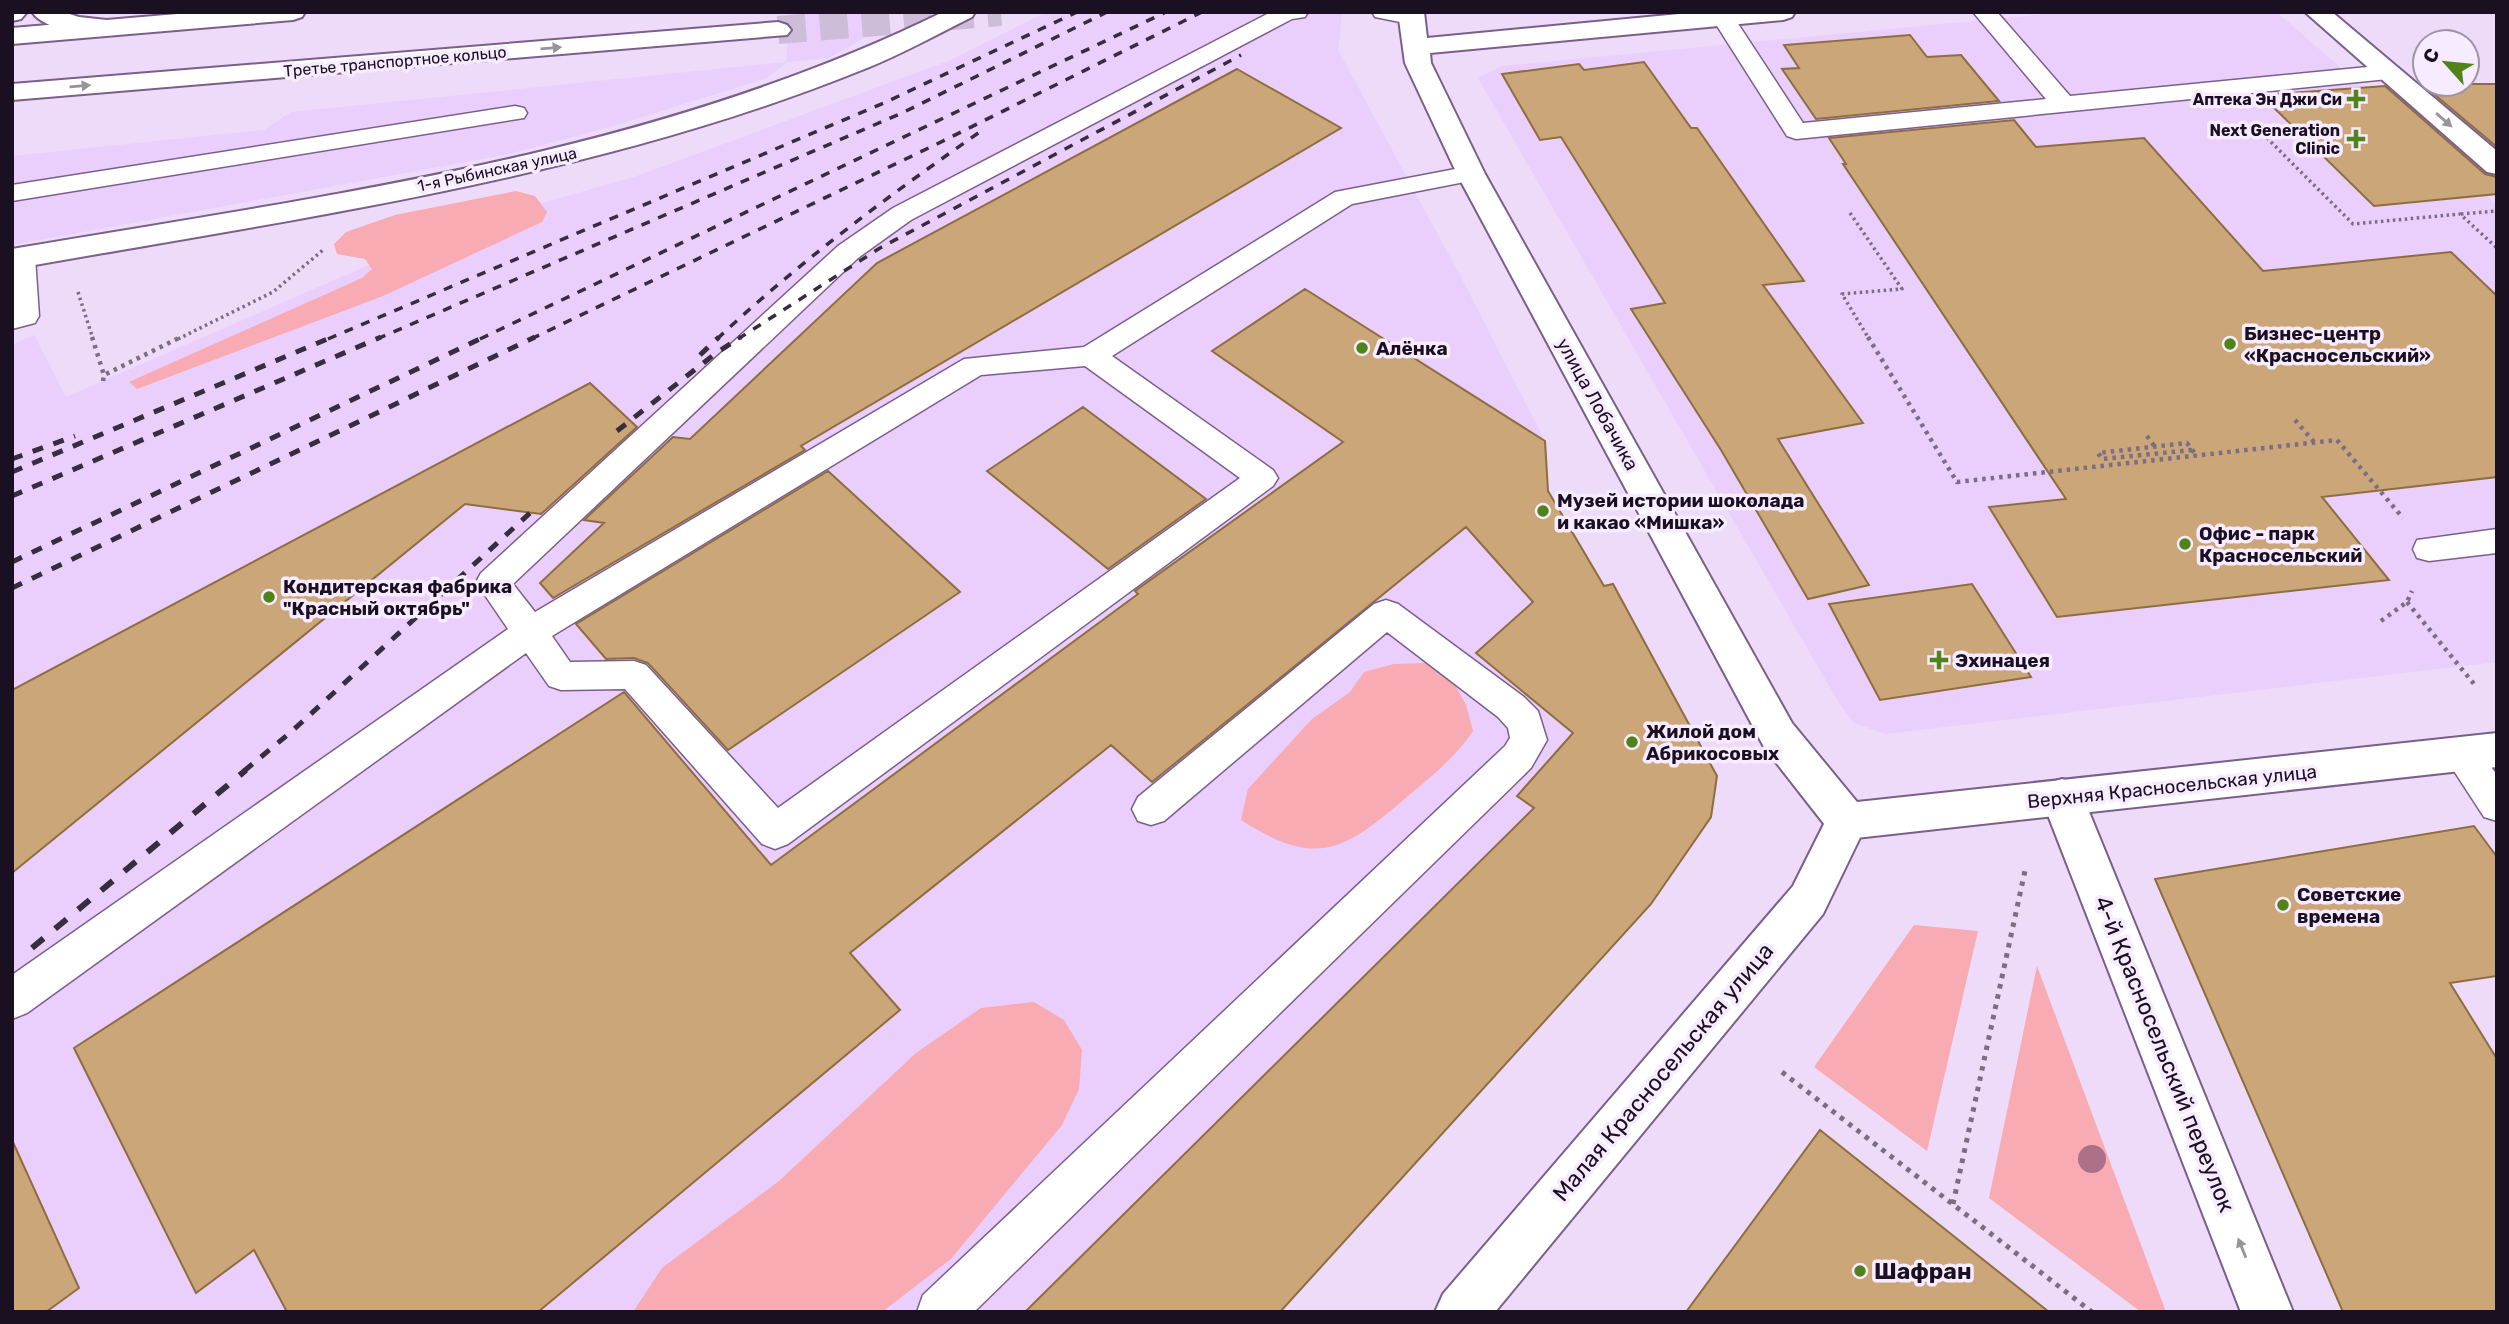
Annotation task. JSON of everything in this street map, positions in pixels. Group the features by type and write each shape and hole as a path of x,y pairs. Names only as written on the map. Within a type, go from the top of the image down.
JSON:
{"street":[{"path":"44,12 58,21 74,25 116,27"},
{"path":"12,36 293,12"},
{"name":"1-я Рыбинская улица","path":"17,258 491,173 573,153 773,93 838,70 923,22 963,12"},
{"path":"1414,47 1783,12"},
{"path":"2317,12 2497,166"},
{"name":"улица Лобачика","path":"1411,14 1418,63 1471,174 1778,735 1847,821"},
{"path":"1492,16 1513,23 1572,33"},
{"name":"Третье транспортное кольцо","path":"12,92 778,30"},
{"name":"Верхняя Красносельская улица","path":"1847,821 2479,752"},
{"name":"4-й Красносельский переулок","path":"2062,797 2267,1312"},
{"name":"Малая Красносельская улица","path":"1468,1308 1808,900 1847,821"}],"lane":[{"path":"1091,356 1262,478 775,832 634,675 561,676 494,582 848,252 902,214 1287,13 1297,12"},
{"path":"1383,12 1411,14"},
{"path":"1984,12 2064,106"},
{"path":"1723,18 1796,131 2388,72"},
{"path":"12,193 515,113"},
{"path":"12,999 530,632 974,366 1091,356 1344,198 1471,174"},
{"path":"12,320 25,316 17,258"},
{"path":"2429,549 2497,541"},
{"path":"940,1312 1518,757 1529,740 1525,722 1511,707 1386,613 1151,809"},
{"path":"2479,752 2497,805"}],"path":[{"path":"2219,90 2353,224 2497,211"},
{"path":"1850,214 1902,289 1842,294 1957,482 2337,440 2429,549"},
{"path":"2460,214 2497,248"},
{"path":"104,374 273,292 324,249"},
{"path":"75,282 104,374 103,381"},
{"path":"2295,420 2314,443"},
{"path":"2147,436 2155,447"},
{"path":"2192,450 2102,459 2098,453 2187,443 2196,455"},
{"path":"2407,602 2474,684"},
{"path":"1953,1204 2026,866"},
{"path":"1782,1072 2092,1312"}],"shaded area":[{"path":"791,12 890,12 880,28 829,58 787,62 767,78 613,126 509,154 12,245 12,156 264,130 291,112 786,62"},
{"path":"1047,12 1342,12 1338,50 1463,281 1545,441 1548,491 1604,585 1613,584 1717,776 1280,1312 12,1312 12,345 34,335 66,397 454,228 637,176 951,60"},
{"path":"2067,12 2277,12 2497,205 2497,662 1885,734 1854,723 1840,705 1478,78 1503,66"},
{"path":"516,191 535,196 547,212 542,222 383,296 137,389 129,382 362,278 372,269 365,259 337,254 334,244 346,232 395,215"},
{"path":"1426,663 1452,679 1466,705 1473,731 1451,758 1386,815 1347,841 1329,847 1311,848 1291,845 1241,820 1248,789 1312,719 1350,692 1364,672 1394,664"},
{"path":"1914,925 1978,931 1927,1151 1814,1067"},
{"path":"2037,966 2166,1312 2141,1312 1989,1198"},
{"path":"1034,1002 1064,1020 1082,1050 1079,1089 1062,1125 951,1259 882,1312 633,1312 662,1268 779,1181 916,1053 981,1008"}],"building":[{"path":"1910,35 1927,57 1961,55 1999,101 1816,119 1782,69 1799,68 1784,45"},
{"path":"1644,62 1691,128 1697,128 1804,281 1763,285 1863,423 1778,439 1869,585 1808,599 1721,450 1631,309 1665,303 1561,137 1540,140 1502,74 1579,64 1584,70"},
{"path":"1237,69 1341,128 801,446 805,450 553,598 540,583 604,523 584,520 673,437 690,439 877,263"},
{"path":"2481,84 2497,84 2497,147 2439,98 2481,98"},
{"path":"2385,86 2485,174 2497,177 2497,194 2374,206 2261,95"},
{"name":"Бизнес-центр «Красносельский»","path":"2014,120 2036,147 2144,138 2263,271 2451,252 2497,296 2497,477 2322,497 2389,580 2057,617 1989,507 2066,499 1843,164 1846,164 1829,138"},
{"path":"1305,289 1545,441 1548,491 1604,586 1613,584 1717,776 1711,817 1651,904 1280,1312 1025,1312 1534,808 1517,796 1573,733 1476,653 1533,602 1466,527 1152,782 1111,745 850,953 900,1010 538,1312 287,1312 254,1250 196,1293 74,1048 624,692 771,865 1138,594 1135,591 1343,442 1212,351"},
{"name":"Кондитерская фабрика \"Красный октябрь\"","path":"590,383 637,427 541,514 465,504 12,873 12,690"},
{"path":"1083,407 1206,499 1108,569 987,471"},
{"path":"828,471 960,592 728,750 648,663 634,658 606,659 576,624"},
{"path":"1972,584 2031,677 1880,700 1829,604"},
{"path":"2474,826 2497,857 2497,976 2450,983 2497,1059 2497,1312 2343,1312 2155,879"},
{"path":"1820,1130 1946,1230 2049,1312 1686,1312"},
{"path":"12,1140 79,1288 46,1312 12,1312"}],"tunnel":[{"path":"778,30 1001,12"}],"railway":[{"path":"328,339 886,102 1077,12"},
{"path":"377,339 902,113 1107,12"},
{"path":"480,339 1166,12"},
{"path":"531,339 939,143 1202,12"},
{"path":"738,339 880,248 1241,55"},
{"path":"717,339 781,282 847,229 984,129"},
{"path":"12,472 332,337"},
{"path":"12,496 381,337"},
{"path":"12,562 484,337"},
{"path":"12,588 535,337"},
{"path":"700,355 719,337"},
{"path":"617,431 716,353 741,337"},
{"path":"12,459 75,436"},
{"path":"244,771 291,732 530,513"},
{"path":"32,948 246,770"}],"place":[{"name":"Аптека Эн Джи Си","path":"2356,99"},
{"name":"Next Generation Clinic","path":"2356,139"},
{"name":"Бизнес-центр «Красносельский»","path":"2230,344"},
{"name":"Алёнка","path":"1362,348"},
{"name":"Музей истории шоколада и какао «Мишка»","path":"1543,511"},
{"name":"Офис - парк Красносельский","path":"2185,544"},
{"name":"Кондитерская фабрика \"Красный октябрь\"","path":"269,597"},
{"name":"Эхинацея","path":"1939,660"},
{"name":"Жилой дом Абрикосовых","path":"1632,742"},
{"name":"Советские времена","path":"2283,905"},
{"name":"Шафран","path":"1860,1271"}]}
